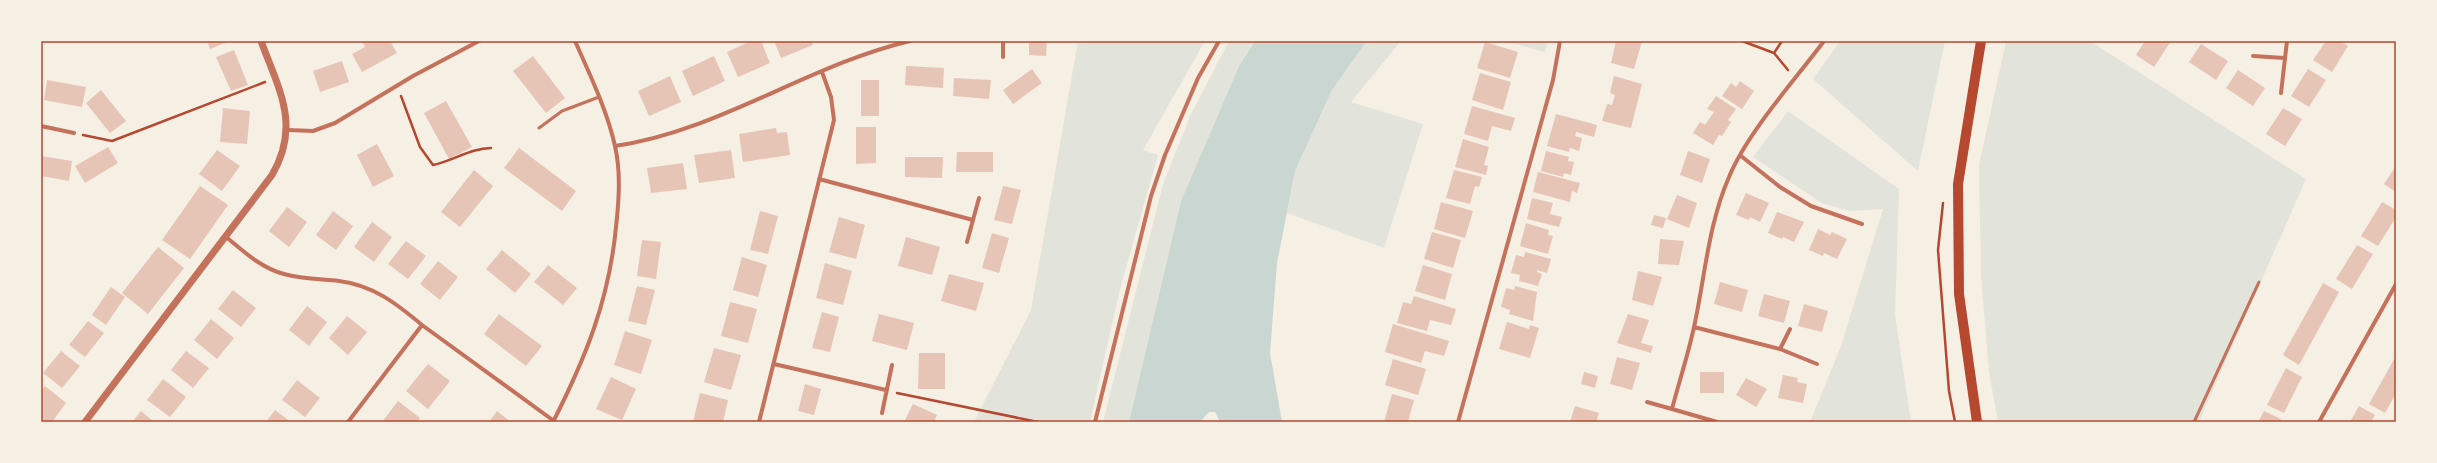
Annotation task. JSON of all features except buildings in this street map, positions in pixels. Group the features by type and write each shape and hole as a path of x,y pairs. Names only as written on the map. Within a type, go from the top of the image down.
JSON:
{"main road":[{"path":"1977,422 1959,294 1958,184 1981,41"}],"street":[{"path":"85,422 272,175 280,161 288,130 282,97 261,41"},
{"path":"288,130 312,131 322,129 480,41"},
{"path":"225,236 255,261 283,274 341,281 368,288 392,300 422,325 554,421 580,369 598,322 610,276 620,192 615,146 599,97 575,41"},
{"path":"615,146 640,143 694,126 822,72 873,52 910,41"},
{"path":"1003,41 1003,57"},
{"path":"1095,422 1151,196 1160,168 1198,78 1219,41"},
{"path":"1458,422 1553,80 1560,41"},
{"path":"1672,409 1694,327 1709,241 1729,176 1761,125 1824,41"},
{"path":"2281,93 2287,41"},
{"path":"2253,56 2284,58"},
{"path":"759,422 834,120 831,97 822,72"},
{"path":"41,126 74,133"},
{"path":"1741,156 1780,187 1811,206 1862,224"},
{"path":"819,180 973,220"},
{"path":"967,242 979,198"},
{"path":"2319,422 2396,284"},
{"path":"348,422 422,325"},
{"path":"1694,327 1780,349 1817,364"},
{"path":"1780,349 1790,329"},
{"path":"774,364 886,390"},
{"path":"882,413 892,365"},
{"path":"1646,402 1717,422"}],"lane":[{"path":"539,128 562,111 599,97"},
{"path":"2194,422 2259,282"}],"path":[{"path":"1742,41 1774,53 1796,80"},
{"path":"1774,53 1782,41"},
{"path":"74,133 112,141 275,78"},
{"path":"397,86 420,147 433,165 451,161 478,148 491,148"},
{"path":"886,390 1038,422"}],"shaded area":[{"path":"1078,41 1205,41 1143,150 1158,155 1120,289 1090,422 974,422 1031,310"},
{"path":"1229,41 1255,41 1239,66 1181,201 1129,422 1103,422 1163,184 1191,114"},
{"path":"1255,41 1367,41 1332,90 1295,171 1277,263 1270,353 1282,422 1220,422 1215,412 1209,412 1200,422 1129,422 1181,201 1239,66"},
{"path":"1367,41 1401,41 1351,102 1423,124 1384,248 1287,213 1295,171 1332,90"},
{"path":"1505,41 1548,41 1545,52"},
{"path":"1840,41 1945,41 1918,171 1813,79"},
{"path":"2006,41 2090,41 2306,179 2199,422 1998,422 1989,372 1981,277 1979,165"},
{"path":"1788,111 1899,189 1895,315 1911,422 1810,422 1841,346 1883,209 1849,211 1822,203 1753,157"}]}
